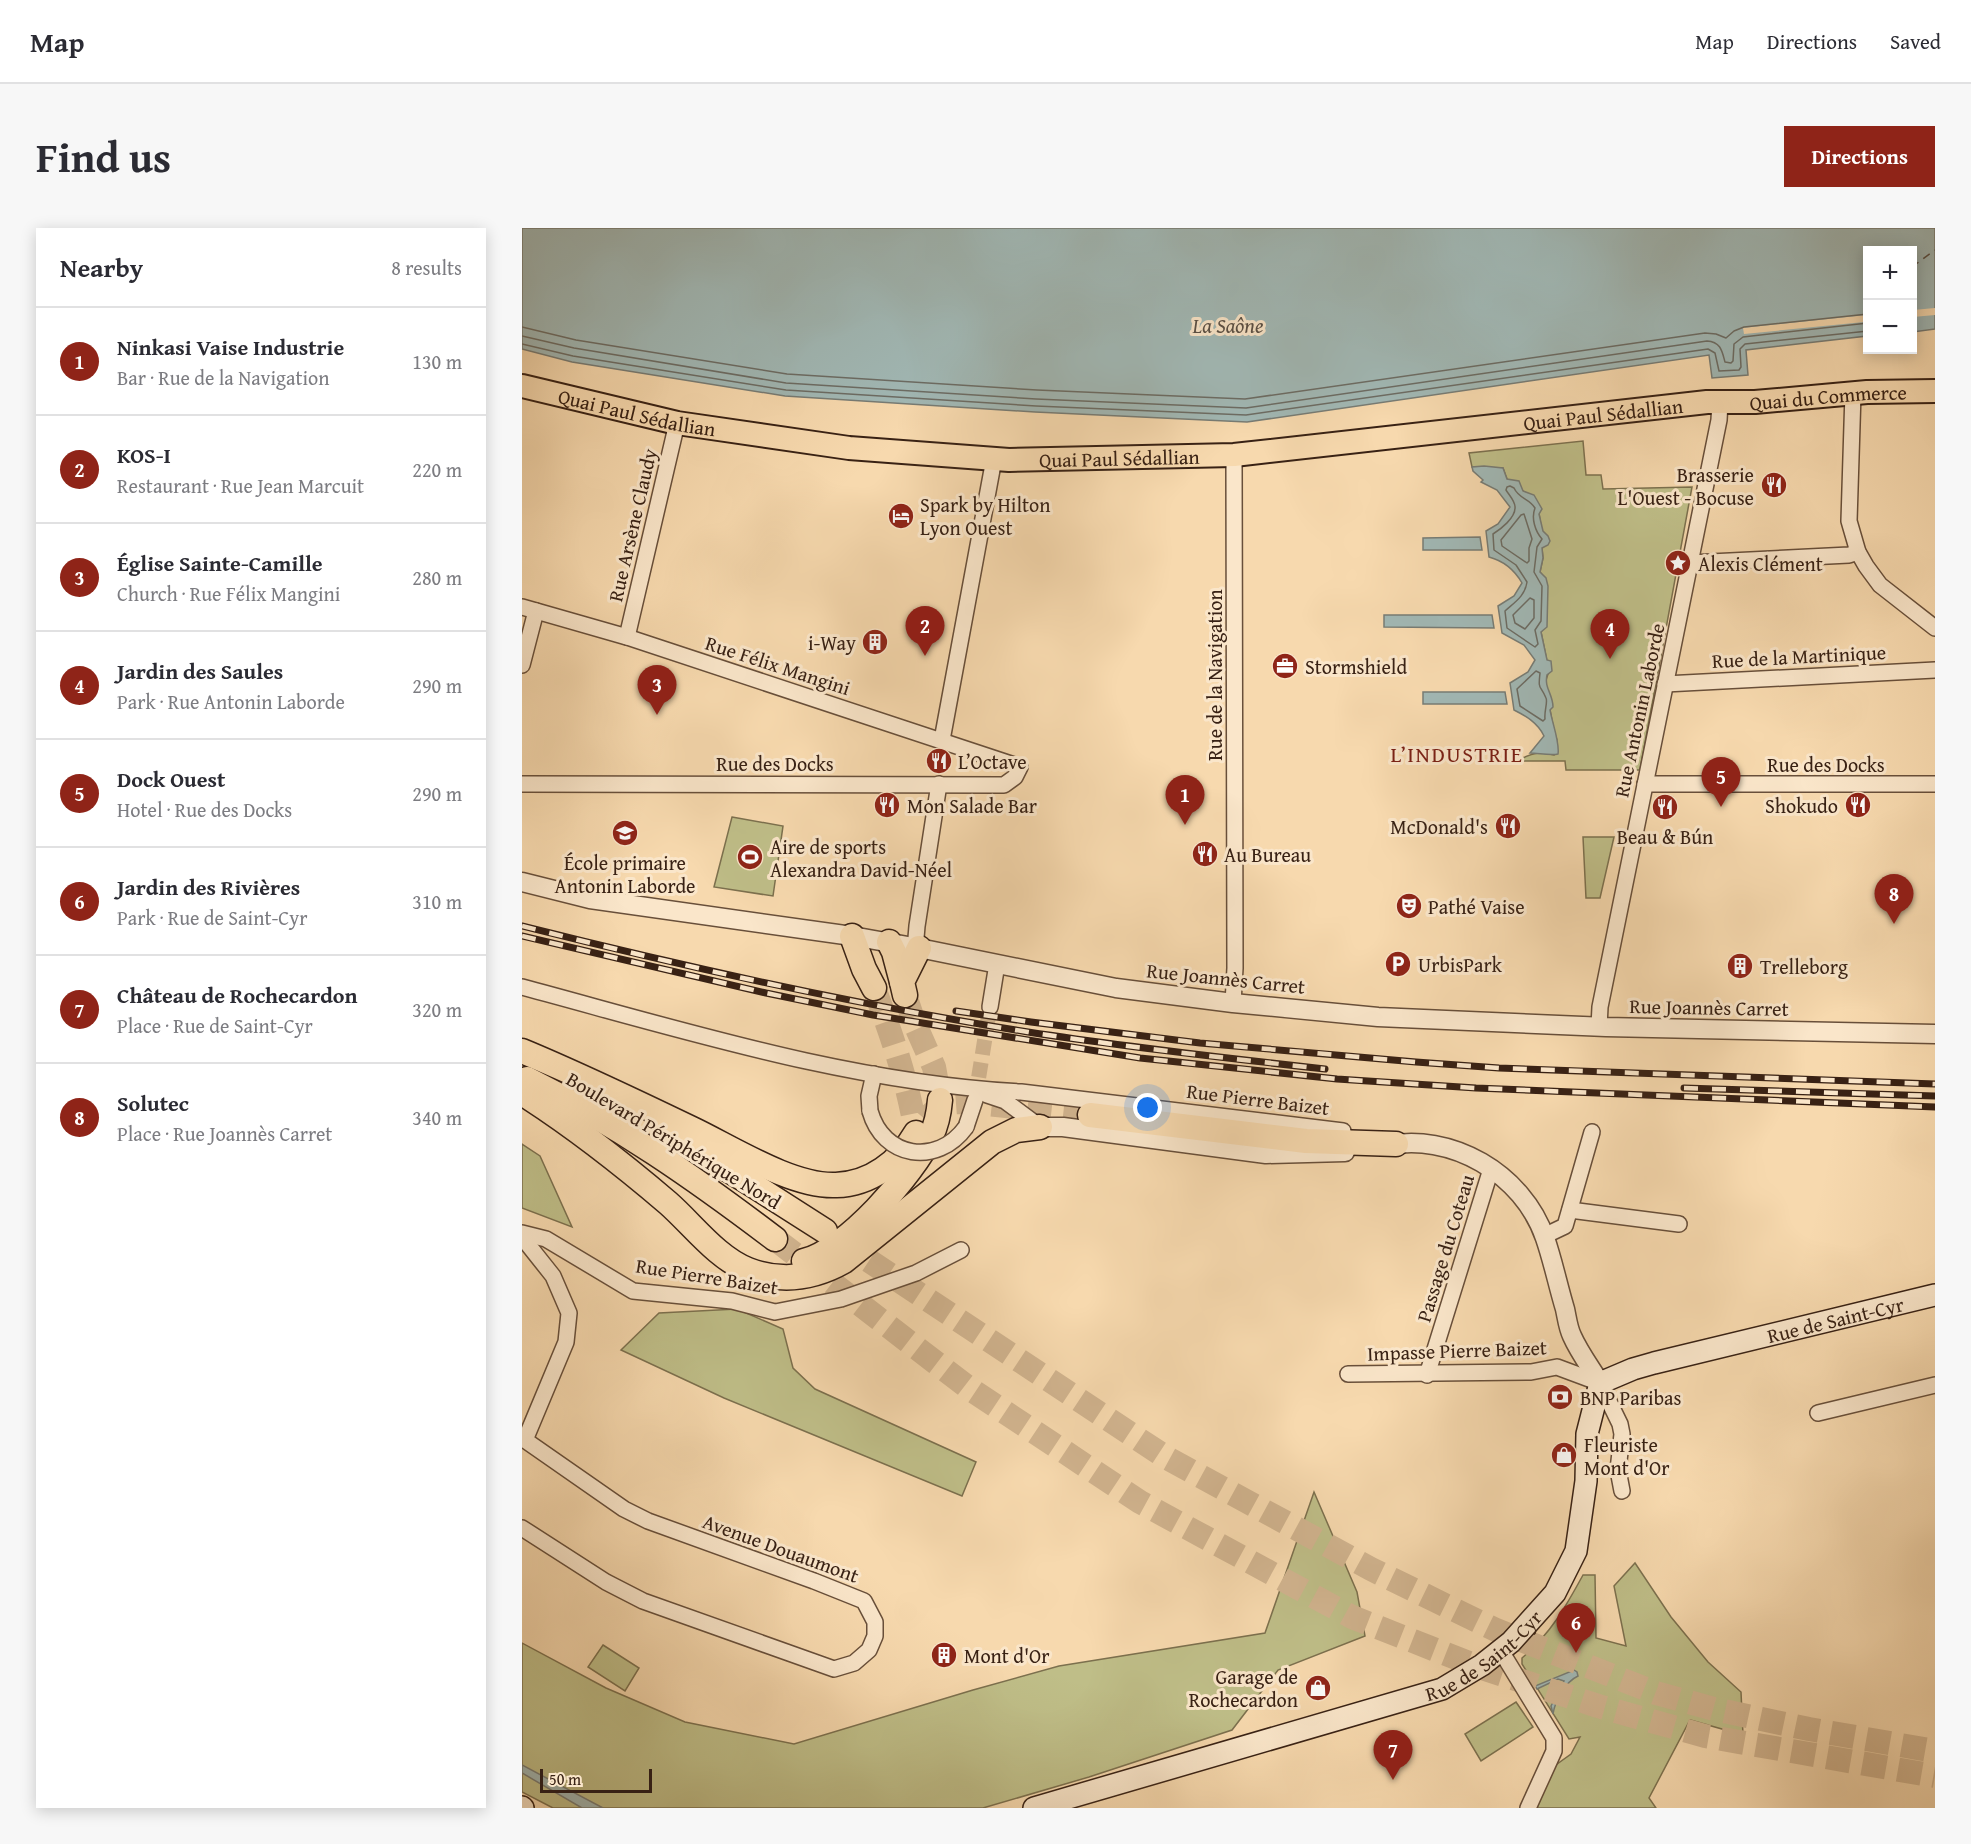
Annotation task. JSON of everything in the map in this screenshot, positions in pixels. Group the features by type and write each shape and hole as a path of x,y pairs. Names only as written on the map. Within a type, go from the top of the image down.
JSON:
{"highway":[{"path":"852,936 864,969 874,988"},
{"path":"889,942 904,989 919,948"},
{"path":"522,1052 693,1129 787,1175 818,1184 857,1182 877,1173 898,1158 916,1133"},
{"name":"Boulevard Périphérique Nord","path":"522,1052 651,1123 825,1231"},
{"name":"Boulevard Périphérique Nord","path":"522,1077 589,1112 644,1145 776,1239"},
{"path":"522,1093 591,1140 682,1215 720,1252 746,1269 777,1277 809,1276 844,1261 986,1146 1016,1130 1040,1126"},
{"path":"682,1215 730,1247 762,1261 791,1263 818,1257 849,1236 905,1177 931,1138 940,1100"},
{"path":"1090,1115 1306,1141 1396,1144"}],"main road":[{"name":"Quai Paul Sédallian","path":"522,386 677,423 849,448 994,459 1234,455 1720,402"},
{"name":"Quai du Commerce","path":"1720,402 1755,402 1853,393 1935,392"},
{"name":"Rue de Saint-Cyr","path":"1034,1808 1421,1697 1442,1689 1472,1672 1501,1651 1555,1593 1576,1551 1586,1481 1587,1434 1600,1383 1633,1369 1663,1361 1935,1295"}],"street":[{"path":"1853,393 1849,521 1858,552 1880,585 1935,628"},
{"name":"Rue Antonin Laborde","path":"1599,1027 1600,1007 1719,420 1720,402"},
{"name":"Rue Arsène Claudy","path":"627,637 677,423"},
{"name":"Rue de la Navigation","path":"1233,1003 1235,968 1234,455"},
{"path":"942,740 994,459"},
{"path":"1690,563 1849,555 1858,552"},
{"path":"522,665 529,609"},
{"name":"Rue Félix Mangini","path":"529,609 627,637 1020,767"},
{"name":"Rue de la Martinique","path":"1665,684 1935,670"},
{"name":"Rue des Docks","path":"522,784 1004,785 1015,777 1020,767"},
{"path":"919,948 916,938 917,926 939,784"},
{"name":"Rue des Docks","path":"1645,784 1935,784"},
{"name":"Rue Joannès Carret","path":"522,882 608,902 852,936 1116,988 1233,1003 1378,1017 1599,1027 1935,1034"},
{"path":"990,1007 997,964"},
{"name":"Rue Pierre Baizet","path":"522,987 739,1046 1005,1101 1040,1126 1063,1127 1266,1154 1363,1151 1396,1144 1439,1146 1475,1158 1506,1179 1527,1205 1544,1236 1571,1335 1600,1383"},
{"path":"874,1074 869,1096 870,1111 875,1125 883,1136 906,1151 919,1153 939,1149 956,1138 966,1127 972,1094"},
{"name":"Rue Pierre Baizet","path":"972,1094 1021,1092 1365,1134 1396,1144"},
{"path":"1544,1236 1565,1226 1592,1132"},
{"name":"Passage du Coteau","path":"1428,1375 1491,1169"},
{"path":"1570,1210 1679,1224"},
{"name":"Rue Pierre Baizet","path":"522,1235 546,1239 633,1292 732,1301 775,1312 841,1299 916,1273 961,1250"},
{"name":"Avenue Douaumont","path":"522,1235 553,1276 569,1313 566,1342 523,1439 624,1509 648,1521 864,1601 875,1622 875,1636 868,1650 854,1663 834,1669 643,1601 606,1582 522,1528"},
{"name":"Impasse Pierre Baizet","path":"1348,1374 1428,1375 1531,1372 1557,1368 1600,1383"},
{"path":"1600,1383 1620,1424 1622,1434 1618,1470 1622,1491"},
{"path":"1818,1413 1935,1385"},
{"path":"1501,1651 1554,1738 1554,1751 1528,1808"}],"shaded area":[{"path":"1583,441 1586,475 1601,475 1603,489 1692,487 1640,770 1566,770 1565,761 1515,761 1538,753 1554,755 1557,740 1545,683 1549,671 1541,632 1543,629 1543,576 1540,572 1544,546 1539,513 1527,494 1507,479 1503,468 1472,467 1469,453"},
{"name":"Aire de sports Alexandra David-Néel","path":"732,817 783,826 773,896 714,887"},
{"path":"1583,837 1614,837 1600,898 1586,898"},
{"path":"522,1144 540,1156 572,1227 522,1208"},
{"path":"737,1309 783,1329 793,1368 815,1389 976,1462 962,1496 724,1398 621,1350 659,1313"},
{"path":"1314,1492 1357,1592 1365,1636 1278,1670 1232,1730 1089,1777 983,1808 553,1808 522,1792 522,1643 606,1688 685,1722 794,1744 1059,1666 1265,1633"},
{"path":"1635,1563 1671,1617 1708,1662 1741,1692 1743,1735 1690,1720 1649,1798 1656,1808 1537,1808 1553,1767 1571,1754 1580,1737 1569,1739 1522,1664 1522,1658 1557,1620 1583,1575 1595,1575 1596,1638 1626,1646 1614,1586"},
{"path":"603,1645 639,1668 625,1691 588,1667"},
{"path":"1516,1702 1533,1727 1481,1761 1465,1734"}],"water":[{"name":"La Saône","path":"522,228 1935,228 1935,329 1917,331 1917,246 1863,246 1863,336 1746,350 1748,375 1712,378 1709,355 1247,422 1035,412 785,396 572,362 522,349"},
{"path":"1472,467 1503,468 1507,479 1519,481 1523,491 1534,495 1542,509 1539,514 1543,531 1550,541 1542,548 1543,558 1540,572 1546,578 1548,586 1547,627 1541,632 1547,660 1551,661 1552,671 1547,675 1547,684 1553,702 1550,710 1557,738 1558,754 1530,753 1544,736 1527,717 1514,710 1510,683 1528,672 1535,660 1524,645 1502,633 1498,606 1514,596 1522,583 1508,566 1489,557 1486,531 1498,524 1510,507 1497,490 1481,482 1483,480 1473,471"},
{"path":"1480,537 1482,550 1423,550 1423,538"},
{"path":"1384,615 1492,615 1494,628 1384,627"},
{"path":"1423,692 1505,692 1507,704 1423,704"},
{"path":"1574,1670 1578,1676 1561,1692 1553,1714 1551,1706 1564,1681 1558,1679 1537,1689 1535,1686"},
{"path":"522,1765 603,1808 582,1808 522,1773"}],"pier":[{"path":"1935,308 1935,315 1917,317 1917,310"},
{"path":"1863,315 1863,322 1744,334 1743,328"}],"ferry route":[{"path":"1917,263 1935,250"}],"tunnel":[{"path":"874,988 899,1059 916,1133"},
{"path":"905,995 934,1067 940,1100"},
{"path":"975,1100 990,1007"},
{"path":"926,1120 940,1107 949,1103 961,1102 1090,1115"},
{"path":"775,1239 970,1389 1140,1502 1352,1617 1479,1667 1598,1706 1705,1736 1935,1776"},
{"path":"839,1241 1167,1458 1371,1569 1496,1630 1656,1693 1714,1709 1809,1729 1935,1751"}],"railway":[{"path":"522,926 774,985 901,1010 1102,1043 1325,1069"},
{"path":"522,936 766,993 873,1015 1140,1058 1337,1079 1476,1088 1935,1107"},
{"path":"956,1011 1200,1043 1416,1062 1499,1068 1935,1084"},
{"path":"1684,1088 1935,1096"}],"place":[{"name":"Brasserie L'Ouest - Bocuse","path":"1774,485"},
{"name":"Spark by Hilton Lyon Ouest","path":"901,516"},
{"name":"Alexis Clément","path":"1678,563"},
{"name":"i-Way","path":"875,642"},
{"name":"KOS-I","path":"925,656"},
{"name":"Jardin des Saules","path":"1610,659"},
{"name":"Stormshield","path":"1285,666"},
{"name":"Église Sainte-Camille","path":"657,715"},
{"name":"L’Octave","path":"939,761"},
{"name":"Mon Salade Bar","path":"887,805"},
{"name":"Shokudo","path":"1858,805"},
{"name":"Beau & Bún","path":"1665,807"},
{"name":"Dock Ouest","path":"1721,807"},
{"name":"Ninkasi Vaise Industrie","path":"1185,825"},
{"name":"McDonald's","path":"1508,826"},
{"name":"École primaire Antonin Laborde","path":"625,833"},
{"name":"Au Bureau","path":"1205,854"},
{"name":"Aire de sports Alexandra David-Néel","path":"750,857"},
{"name":"Pathé Vaise","path":"1409,906"},
{"name":"Solutec","path":"1894,924"},
{"name":"UrbisPark","path":"1398,964"},
{"name":"Trelleborg","path":"1740,966"},
{"name":"BNP Paribas","path":"1560,1397"},
{"name":"Fleuriste Mont d'Or","path":"1564,1455"},
{"name":"Jardin des Rivières","path":"1576,1653"},
{"name":"Mont d'Or","path":"944,1655"},
{"name":"Garage de Rochecardon","path":"1318,1688"},
{"name":"Château de Rochecardon","path":"1393,1780"}],"district":[{"name":"L’INDUSTRIE","path":"1457,754"}]}
